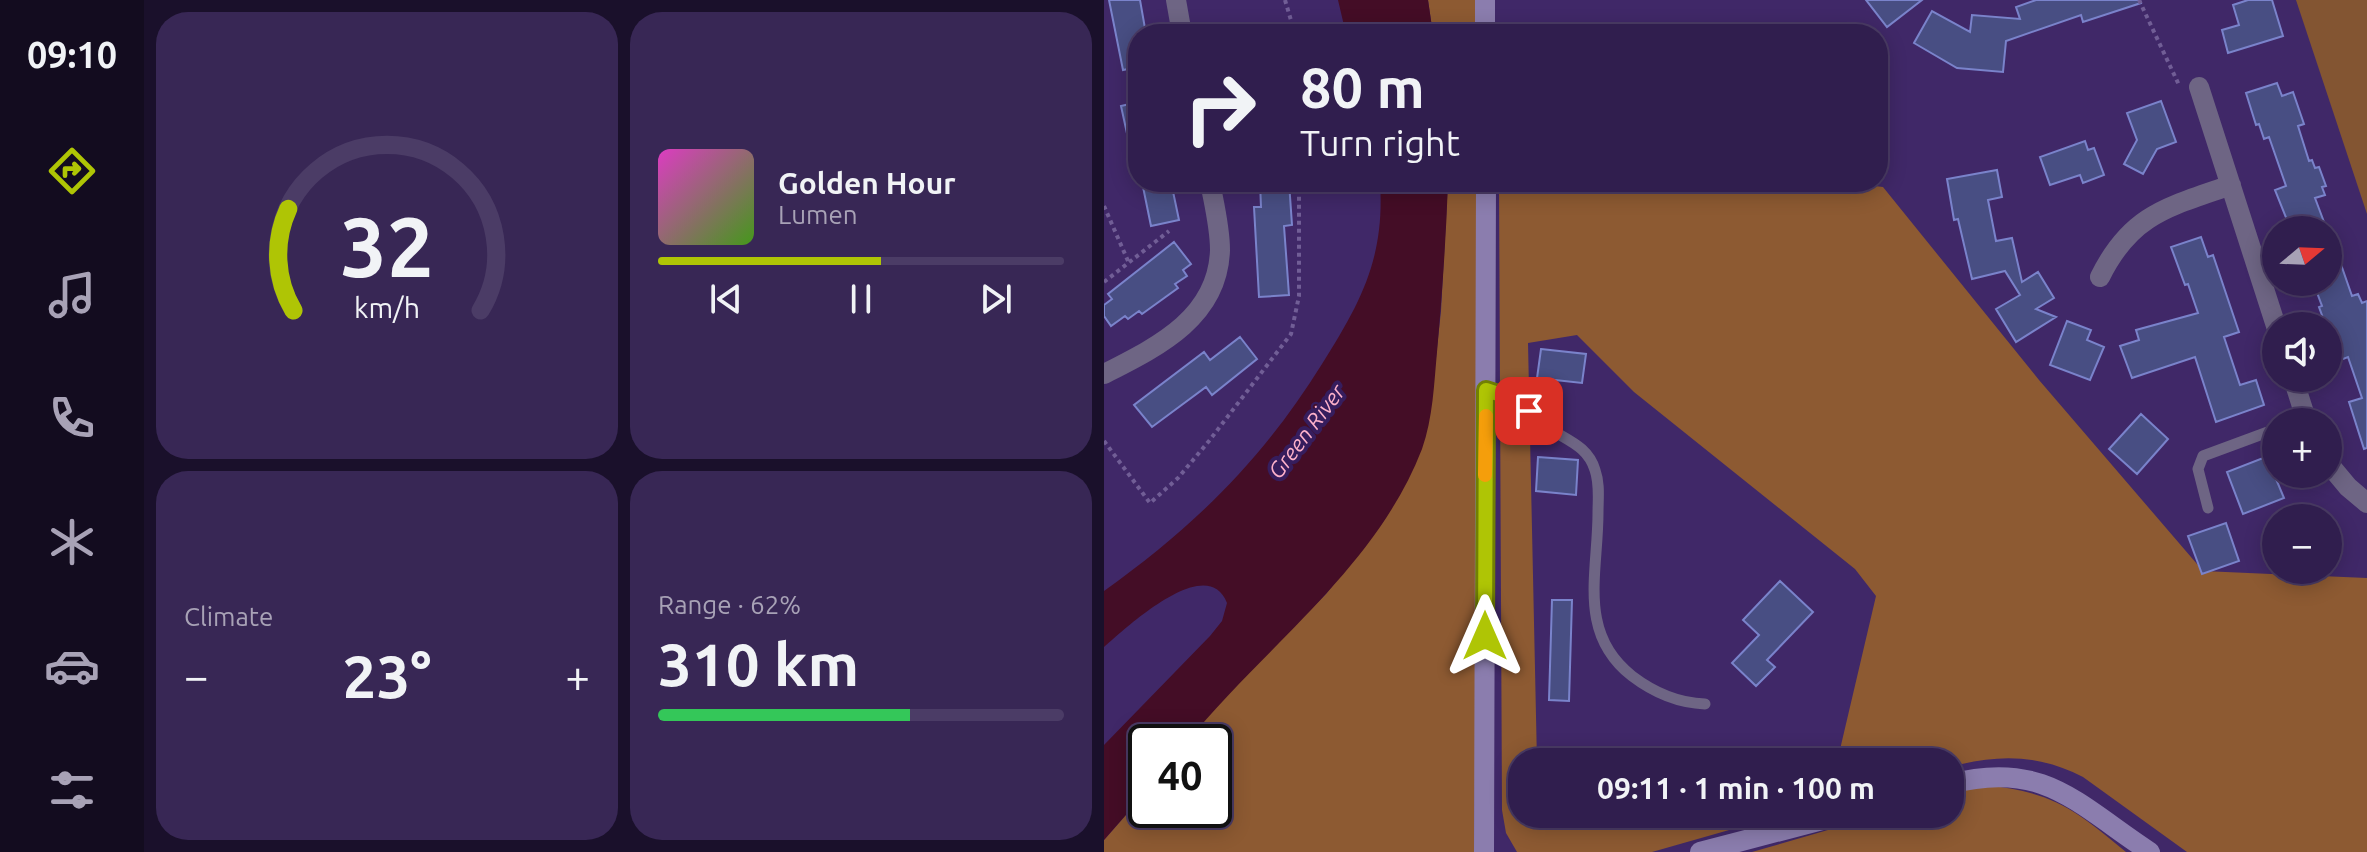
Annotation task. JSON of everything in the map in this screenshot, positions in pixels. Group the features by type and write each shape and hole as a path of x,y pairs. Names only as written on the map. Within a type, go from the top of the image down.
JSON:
{"street":[{"path":"1176,0 1180,24"},
{"path":"1485,0 1485,24"},
{"path":"2199,87 2272,312"},
{"path":"2100,277 2122,240 2149,217 2231,185"},
{"path":"1104,374 1149,351 1195,316 1214,283 1220,251 1212,192"},
{"path":"1484,852 1486,192"},
{"path":"2342,480 2367,503"},
{"path":"1964,781 2013,776 2041,783 2067,794 2150,852"},
{"path":"1700,852 1792,828"}],"lane":[{"path":"1486,390 1514,399 1545,426 1578,445 1595,469 1599,488 1594,588 1598,628 1604,647 1639,682 1671,697 1705,704"},
{"path":"2208,508 2198,469 2203,456 2262,434"}],"path":[{"path":"1285,0 1292,24"},
{"path":"2139,0 2183,94 2199,87"},
{"path":"1104,441 1150,503 1178,478 1209,441 1291,334 1299,296 1299,192"},
{"path":"1104,206 1128,261"},
{"path":"1104,282 1169,231"}],"shaded area":[{"path":"1428,0 1485,0 1485,24 1432,24"},
{"path":"2296,0 2367,0 2367,214"},
{"path":"1447,192 1483,192 1474,852 1104,852 1104,840 1128,813 1128,828 1232,828 1232,724 1201,724 1326,594 1383,522 1430,413 1441,311"},
{"path":"1499,192 1887,192 2039,380 2203,571 2262,574 2262,584 2342,584 2342,577 2367,578 2367,852 2187,852 2083,777 2050,764 2001,758 1964,764 1964,748 1840,748 1876,596 1855,569 1634,392 1577,335 1528,343 1537,748 1508,748 1508,828 1736,828 1652,852 1517,852 1506,833 1502,810"},
{"path":"1982,785 2044,797 2076,813 2126,852 1752,852 1835,828 1964,828 1964,791"}],"water":[{"path":"1338,0 1428,0 1432,24 1344,24"},
{"name":"Green River","path":"1380,192 1448,192 1434,389 1422,449 1402,492 1348,569 1203,724 1128,724 1128,813 1104,840 1104,745 1210,636 1222,621 1227,603 1217,589 1202,586 1185,590 1146,612 1104,647 1104,591 1197,516 1276,430 1348,320 1368,278 1379,234"}],"building":[{"path":"1109,0 1140,0 1144,24 1128,24 1128,69 1123,70"},
{"path":"1866,0 1922,0 1888,26"},
{"path":"2036,0 2140,0 2141,3 2083,22 2081,15 2006,41 2003,72 1957,68 1914,43 1932,11 1970,32 1972,15 2020,19 2016,7"},
{"path":"2248,0 2272,0 2283,36 2228,53 2222,30 2239,25 2233,5"},
{"path":"2277,83 2282,96 2293,92 2304,124 2298,126 2309,161 2312,160 2315,168 2319,167 2326,186 2322,187 2325,195 2315,198 2322,216 2285,216 2275,190 2286,186 2269,137 2264,139 2259,124 2256,125 2246,93"},
{"path":"2161,101 2176,142 2157,149 2143,174 2124,164 2137,140 2127,113"},
{"path":"1128,104 1128,138 1121,106"},
{"path":"2085,141 2088,150 2094,148 2104,175 2083,183 2080,175 2050,185 2040,157"},
{"path":"1997,170 2002,197 1988,200 1996,241 2012,238 2022,282 2038,272 2054,298 2036,309 2056,317 2016,342 1996,309 2020,295 2005,271 1972,279 1958,219 1954,220 1947,179"},
{"path":"1144,192 1173,192 1179,220 1151,226"},
{"path":"1260,192 1290,192 1292,225 1284,226 1289,295 1259,297 1254,207 1261,207"},
{"path":"2201,237 2208,257 2213,255 2239,332 2224,337 2240,385 2256,380 2264,405 2216,422 2195,357 2132,378 2120,346 2139,340 2136,330 2198,313 2171,247"},
{"path":"1174,242 1191,264 1183,270 1187,276 1175,284 1178,288 1142,314 1139,311 1128,319 1125,316 1111,326 1104,316 1104,305 1112,299 1108,294"},
{"path":"2342,267 2352,296 2358,294 2362,303 2367,301 2367,448 2364,449 2349,402 2362,398 2348,357 2342,359 2342,312 2321,312 2319,307 2322,306 2318,296 2342,296"},
{"path":"2067,321 2091,330 2087,340 2104,347 2090,380 2050,365"},
{"path":"1240,337 1257,359 1212,395 1206,387 1152,427 1134,405 1204,352 1210,360"},
{"path":"1541,349 1586,354 1582,383 1537,378"},
{"path":"2141,414 2168,439 2137,474 2109,449"},
{"path":"1538,457 1578,460 1576,495 1536,491"},
{"path":"2262,458 2262,488 2280,488 2284,498 2262,504 2243,514 2227,472"},
{"path":"2226,523 2239,561 2202,574 2188,536"},
{"path":"1780,581 1813,612 1767,660 1775,667 1756,686 1732,663 1759,635 1743,620"},
{"path":"1552,600 1572,600 1569,701 1549,700"}],"slow traffic":[{"path":"1485,475 1486,416"}],"route":[{"path":"1485,636 1486,390 1514,399 1529,411"}]}
